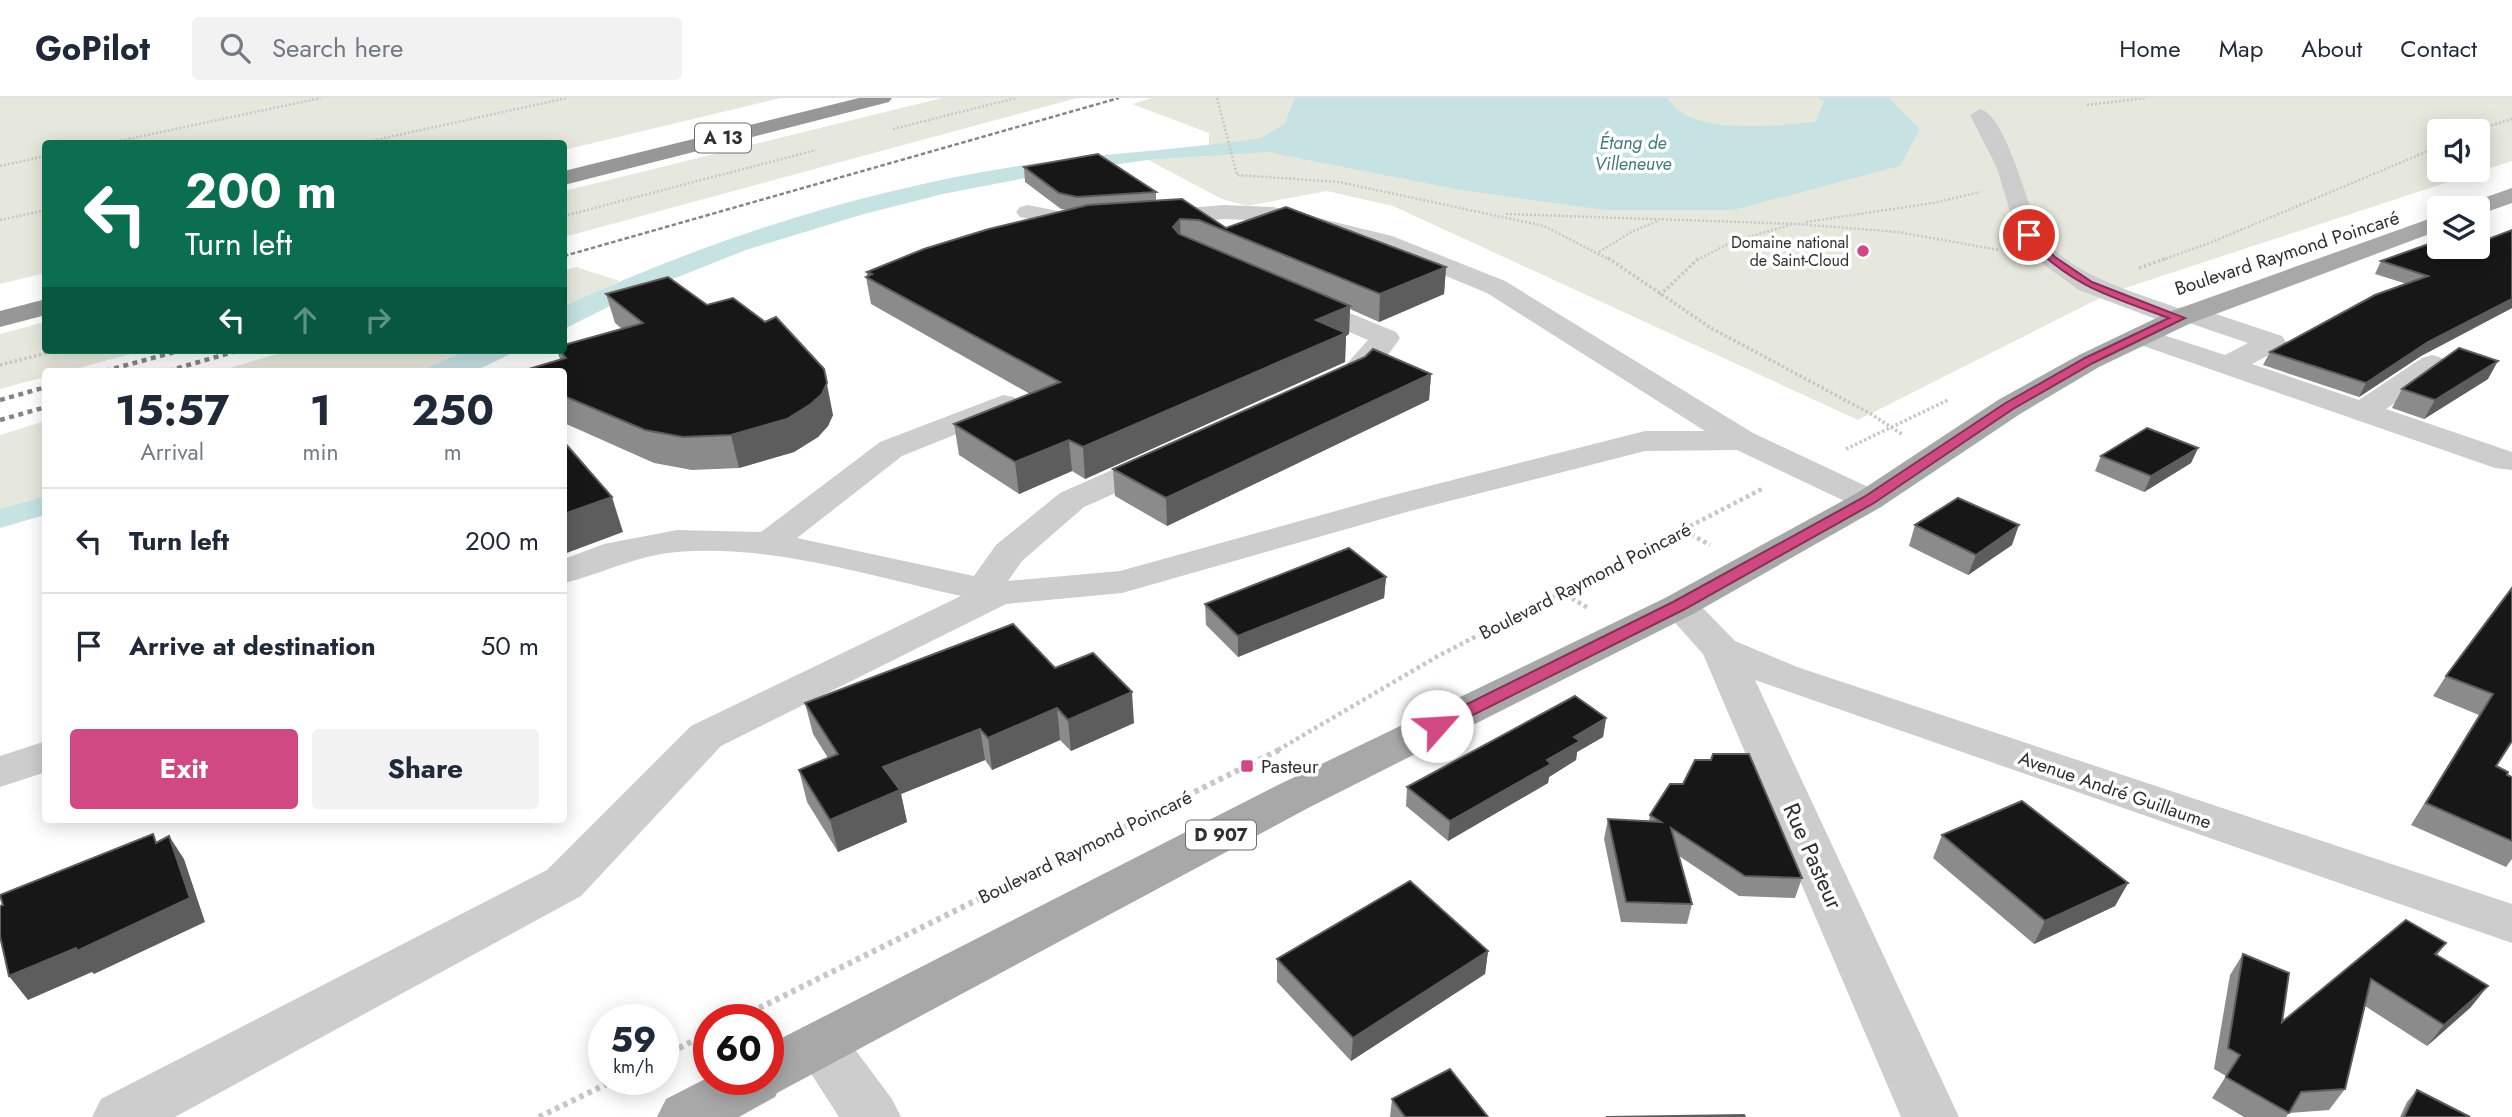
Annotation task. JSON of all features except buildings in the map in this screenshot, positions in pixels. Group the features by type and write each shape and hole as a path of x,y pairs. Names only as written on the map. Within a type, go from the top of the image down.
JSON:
{"highway":[{"name":"A 13","path":"567,158 817,98"},
{"name":"A 13","path":"567,177 882,98"},
{"path":"0,296 42,286"},
{"path":"0,319 42,308"}],"main road":[{"path":"2490,203 2512,195"},
{"name":"Boulevard Raymond Poincaré","path":"784,1063 1294,796 1679,606 1869,500 2009,407 2133,340 2184,316 2427,227"},
{"path":"686,1117 727,1095"}],"street":[{"path":"1980,115 2013,184 2029,235 2052,259 2088,285 2272,342 2214,369"},
{"path":"1028,212 1078,222 1224,212 1273,214 1383,241 1496,287 1742,440 1869,500"},
{"path":"1276,290 1386,338 1353,374 1304,396"},
{"path":"2133,340 2214,369 2362,411 2507,461"},
{"path":"2362,411 2432,364"},
{"path":"769,543 891,449 1003,404"},
{"path":"567,571 617,552 677,541 769,543 990,592 1122,582 1398,504 1645,441 1742,440"},
{"path":"121,1117 564,883 706,736 990,592 1009,553 1072,500 1182,451"},
{"name":"Rue Pasteur","path":"1679,606 1721,650 1930,1117"},
{"name":"Avenue André Guillaume","path":"1721,650 1782,677 2512,925"},
{"path":"0,772 42,757"},
{"path":"820,1044 872,1117"}],"path":[{"path":"124,140 321,98"},
{"path":"375,140 567,98"},
{"path":"890,130 1016,98"},
{"path":"1217,98 1224,135 1236,164 1237,175 1300,177 1339,182 1544,226 1599,252 1711,328 1893,428 1934,457"},
{"path":"2087,105 2146,98"},
{"path":"2490,125 2512,118"},
{"path":"567,215 825,147"},
{"path":"2088,285 2212,242 2427,151"},
{"path":"0,166 42,157"},
{"path":"1660,295 1678,272 1706,251 1741,238 1798,223 1933,203 2013,184"},
{"path":"0,220 42,211"},
{"path":"1495,214 1798,223 1898,232 2052,259"},
{"path":"1599,252 1633,230 1662,220"},
{"path":"0,365 43,354"},
{"name":"Boulevard Raymond Poincaré","path":"766,1004 1274,753 1438,656 1559,591 1685,531 1801,468 1893,428 1955,396"},
{"path":"539,1117 588,1093"}],"shaded area":[{"path":"0,98 781,98 567,149 567,140 42,140 42,274 0,284"},
{"path":"942,98 1077,98 567,236 567,190"},
{"name":"Domaine national de Saint-Cloud","path":"1152,98 2512,98 2512,161 2490,168 2490,119 2427,119 2427,182 2448,182 2110,293 1858,420 1393,206 1327,191 1247,206 1222,199 1148,160 1209,156 1209,133 1132,104"},
{"path":"576,267 620,281 567,305 567,270"},
{"path":"42,323 42,354 130,354 79,368 42,368 42,378 0,389 0,334"},
{"path":"277,354 457,354 427,368 229,368"},
{"path":"42,422 42,497 0,509 0,435"}],"water":[{"name":"Étang de Villeneuve","path":"1295,98 1668,98 1679,110 1694,119 1714,124 1758,126 1815,122 1824,101 1817,98 1889,98 1920,129 1900,166 1733,210 1605,210 1455,189 1268,152 1148,160 1046,174 943,194 864,214 746,250 630,296 567,328 567,305 680,257 799,216 921,184 983,172 1045,162 1261,138 1284,124"},
{"path":"457,354 511,354 481,368 427,368"},
{"path":"42,497 42,516 0,528 0,509"}],"railway":[{"path":"567,255 1119,98"},
{"path":"116,368 167,354"},
{"path":"178,368 226,354"},
{"path":"0,400 42,388"},
{"path":"0,420 42,408"}],"place":[{"name":"Domaine national de Saint-Cloud","path":"1863,251"},
{"name":"Pasteur","path":"1247,766"}],"route":[{"path":"1437,726 1679,606 1869,500 2009,407 2089,361 2179,318 2088,285 2052,259 2029,235"}]}
